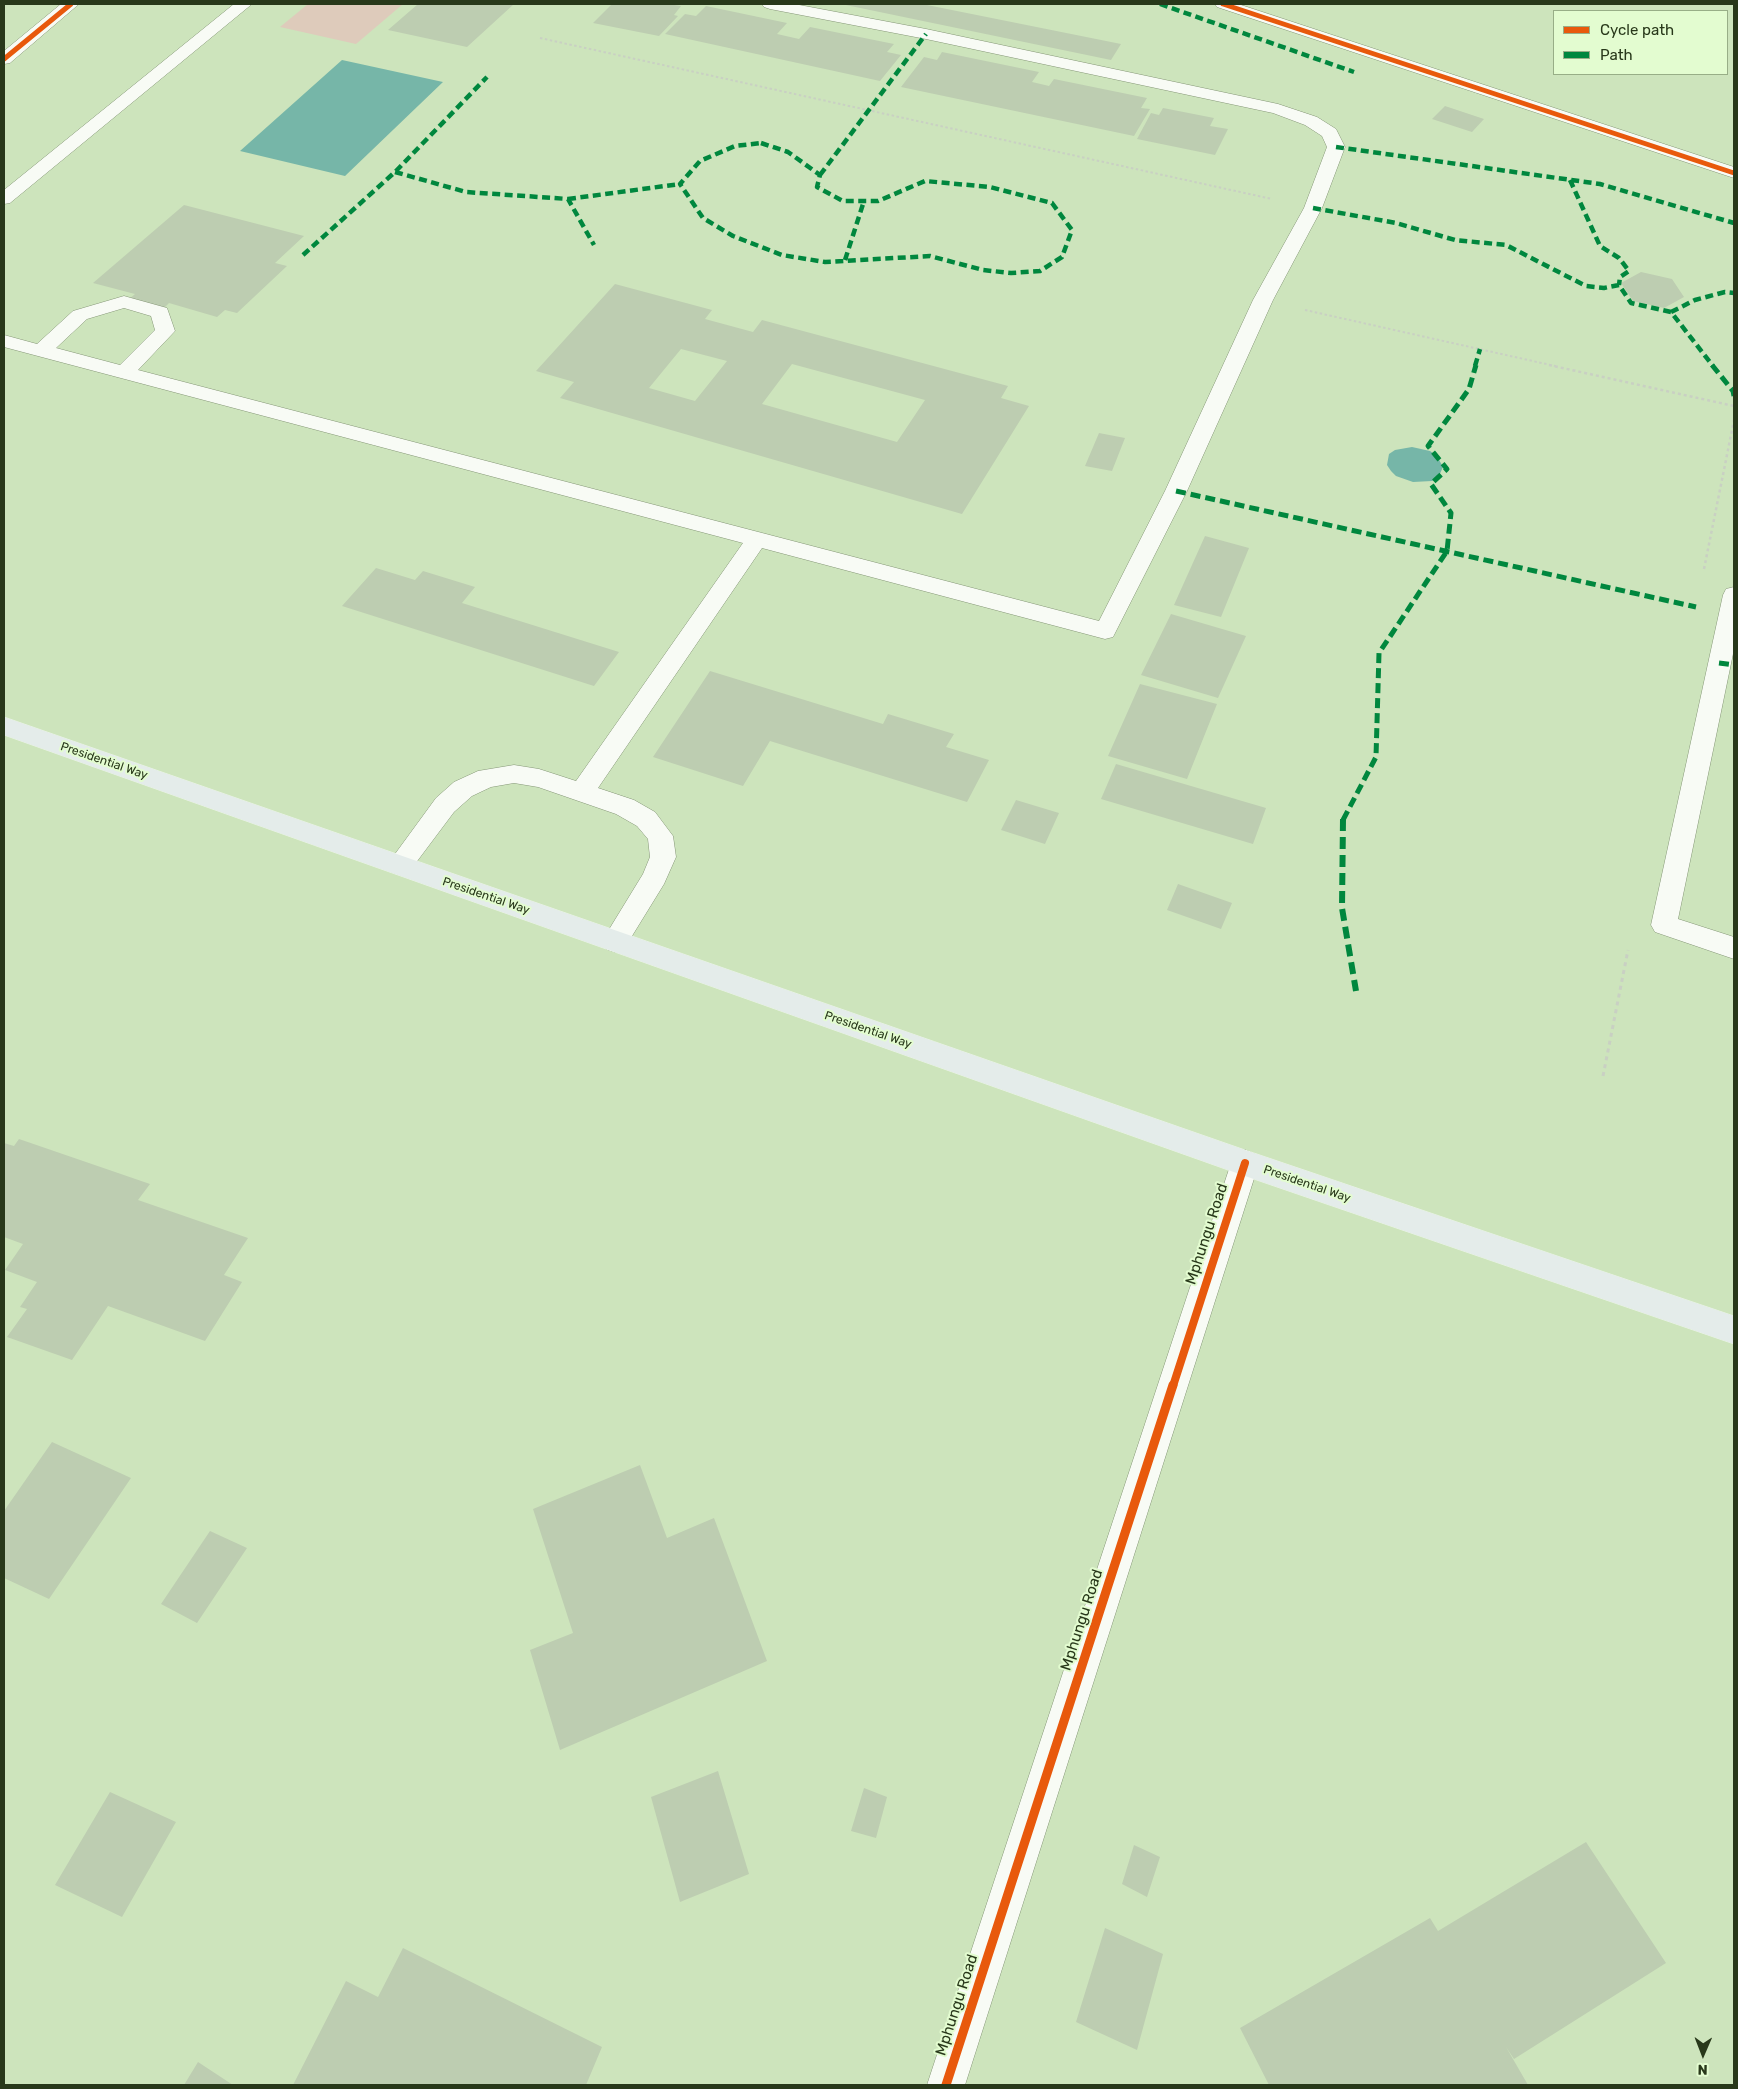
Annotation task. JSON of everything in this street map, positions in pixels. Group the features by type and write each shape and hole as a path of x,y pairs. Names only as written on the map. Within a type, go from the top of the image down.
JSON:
{"main road":[{"name":"Presidential Way","path":"4,726 1245,1163 1734,1330"}],"street":[{"path":"4,59 71,4"},
{"path":"4,199 244,4"},
{"path":"4,341 1105,631 1176,492 1263,300 1313,208 1336,147 1330,134 1311,121 1268,106 936,36 770,4"},
{"path":"1223,4 1734,173"},
{"path":"42,351 80,315 124,302 160,312 164,331 124,372"},
{"path":"582,792 757,539"},
{"path":"1734,595 1664,925 1734,948"},
{"path":"400,865 445,805 463,789 487,778 514,774 539,778 626,807 646,819 660,836 663,857 656,877 615,941"},
{"name":"Mphungu Road","path":"946,2085 1245,1163"}],"path":[{"path":"540,38 1313,208"},
{"path":"1263,300 1734,406"}],"shaded area":[{"path":"308,4 403,4 356,44 280,27"}],"water":[{"path":"342,60 443,82 345,176 240,151"},
{"path":"1412,447 1430,451 1437,456 1443,467 1438,478 1432,481 1413,482 1396,476 1391,471 1387,465 1389,454 1395,450"}],"building":[{"path":"418,4 514,4 467,47 388,30"},
{"path":"612,4 668,4 681,6 674,15 678,16 659,36 593,23"},
{"path":"841,4 922,4 1121,44 1111,60"},
{"path":"706,6 787,23 777,34 799,39 810,27 894,44 887,52 901,55 880,81 665,34 685,14 696,16"},
{"path":"942,52 1039,72 1032,82 1049,86 1054,79 1147,98 1141,108 1150,109 1134,136 901,87 924,57 937,60"},
{"path":"1445,106 1484,119 1472,132 1432,119"},
{"path":"1163,108 1214,118 1210,126 1228,129 1215,155 1137,139 1151,113 1159,115"},
{"path":"184,205 304,236 275,263 287,266 237,313 225,310 217,317 169,303 162,310 127,301 135,294 93,283"},
{"path":"1641,272 1672,279 1684,297 1664,308 1633,301 1621,283"},
{"path":"615,284 712,310 705,319 753,332 762,320 1008,386 1001,398 1029,406 962,514 560,398 574,382 536,371","holes":["681,349 727,361 695,401 649,388","792,364 925,400 897,442 762,404"]},
{"path":"1099,433 1125,438 1112,471 1085,466"},
{"path":"1205,536 1249,548 1221,617 1174,605"},
{"path":"376,568 415,580 423,571 475,587 462,603 619,652 594,686 342,606"},
{"path":"1171,614 1246,636 1218,698 1141,675"},
{"path":"710,671 883,724 888,714 954,734 946,747 989,760 967,802 770,741 743,786 653,757"},
{"path":"1140,684 1217,704 1187,779 1108,756"},
{"path":"1116,764 1266,808 1253,844 1101,799"},
{"path":"1016,800 1059,813 1045,844 1001,830"},
{"path":"1178,884 1232,903 1221,929 1167,910"},
{"path":"19,1139 150,1184 138,1200 248,1238 224,1275 242,1282 205,1341 108,1306 72,1360 7,1337 27,1309 20,1307 37,1282 5,1270 23,1244 4,1237 4,1143 14,1146"},
{"path":"52,1442 131,1478 49,1599 4,1578 4,1511"},
{"path":"640,1465 667,1538 714,1518 767,1661 560,1750 530,1650 573,1633 533,1509"},
{"path":"210,1531 247,1548 197,1623 161,1604"},
{"path":"718,1771 749,1874 680,1902 651,1797"},
{"path":"864,1788 887,1797 876,1838 851,1831"},
{"path":"110,1792 176,1822 122,1917 55,1885"},
{"path":"1586,1842 1666,1963 1514,2059 1506,2047 1528,2085 1269,2085 1240,2028 1430,1918 1438,1931"},
{"path":"1134,1845 1160,1857 1147,1897 1122,1884"},
{"path":"1105,1928 1163,1954 1137,2050 1076,2022"},
{"path":"403,1948 602,2047 586,2085 293,2085 346,1981 378,1997"},
{"path":"198,2062 233,2085 184,2085"}],"marked path":[{"path":"1160,4 1354,72"},
{"path":"820,175 926,34"},
{"path":"303,255 395,172 487,77"},
{"path":"568,199 680,184 703,218 733,236 782,255 825,262 930,256 983,270 1011,273 1040,271 1062,257 1072,230 1052,203 990,187 925,181 878,201 843,201 817,187 820,175 788,152 761,143 735,146 700,161 680,184"},
{"path":"1336,147 1600,184 1734,223"},
{"path":"395,172 466,192 568,199 594,245"},
{"path":"1570,180 1600,246 1619,258 1629,271 1620,277 1619,285"},
{"path":"845,260 864,201"},
{"path":"1313,208 1396,223 1455,240 1506,245 1586,286 1604,288 1619,285 1631,303 1671,312 1733,391 1734,396"},
{"path":"1671,312 1695,300 1725,292 1734,293"},
{"path":"1356,991 1342,908 1343,819 1376,757 1379,653 1447,551 1451,513 1431,484 1447,469 1428,446 1469,389 1480,349"},
{"path":"1176,491 1696,607"},
{"path":"1719,663 1734,665"}],"cycle path":[{"path":"4,59 71,4"},
{"path":"1223,4 1734,173"},
{"path":"946,2085 1245,1163"}]}
